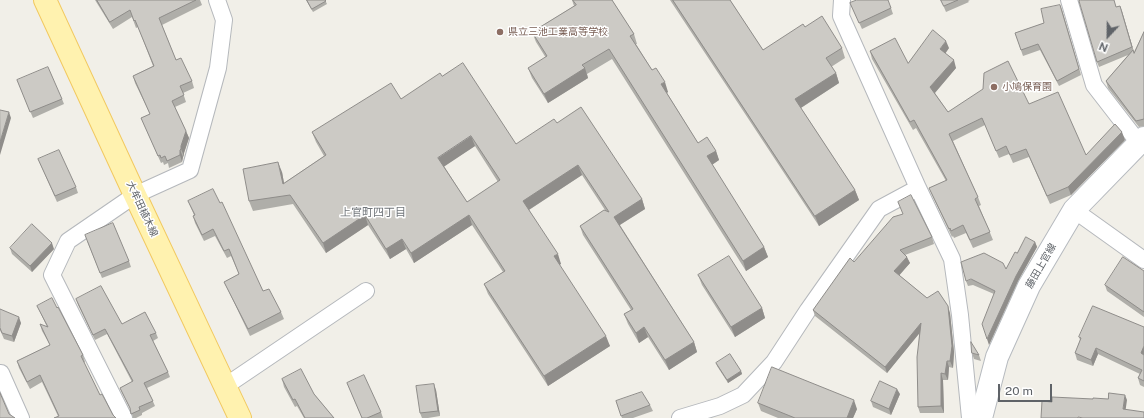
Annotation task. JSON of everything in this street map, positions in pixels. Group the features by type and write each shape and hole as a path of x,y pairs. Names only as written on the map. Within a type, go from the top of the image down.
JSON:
{"main road":[{"name":"大牟田植木線","path":"45,0 224,387 240,418"},
{"name":"藤田上官線","path":"981,418 997,357 1029,286 1074,210 1141,140"}],"street":[{"path":"124,418 52,275 68,241 135,195 190,170 218,68 224,20 218,0"},
{"path":"842,0 841,16 918,188 952,259 960,315 970,418"},
{"path":"1069,0 1094,85 1141,140"},
{"path":"680,418 720,406 743,395 774,362 808,310 879,209 918,188"},
{"path":"1074,210 1144,260"},
{"path":"224,387 366,291"},
{"path":"1,373 22,418"}],"building":[{"path":"97,0 196,0 159,18 176,60 181,58 192,81 180,86 184,95 172,101 186,131 180,150 180,155 167,161 165,156 161,158 160,155 158,156 141,118 150,114 133,76 154,66 130,10 110,22"},
{"path":"307,0 325,0 326,1 312,9"},
{"path":"573,0 612,0 634,34 630,36 652,70 656,68 665,82 661,84 698,143 707,137 716,151 707,156 764,247 743,261 609,49 582,65 585,68 544,94 528,68 547,56 532,32 576,5"},
{"path":"673,0 730,0 763,50 803,24 805,27 822,16 842,48 826,58 836,73 795,99 855,190 815,216"},
{"path":"857,0 888,0 891,8 859,23 850,3"},
{"path":"941,0 958,0 944,6"},
{"path":"1114,0 1116,7 1120,6 1132,47 1097,62 1079,1"},
{"path":"1060,5 1079,69 1057,81 1038,44 1021,50 1015,33 1044,23 1041,9"},
{"path":"933,30 946,41 940,49 954,60 930,87 948,112 983,89 984,73 1008,61 1029,104 1058,92 1086,155 1115,124 1122,132 1068,187 1047,196 1026,149 1010,155 1006,146 996,151 982,118 949,134 978,197 975,199 990,232 970,240 963,225 951,231 929,188 947,180 914,120 910,122 870,51 895,38 908,63"},
{"path":"1144,32 1144,119 1136,121 1106,81 1133,50 1134,53"},
{"path":"463,63 516,144 554,119 557,123 581,107 642,199 614,217 694,342 665,360 644,327 636,333 624,314 633,309 580,226 604,210 609,212 578,165 523,201 558,254 554,256 606,336 544,376 484,284 505,271 469,215 411,253 402,239 386,249 365,215 323,243 290,195 249,201 243,169 278,162 283,184 326,155 312,132 391,83 401,99 440,73 442,76","holes":["471,136 500,180 467,202 438,158"]},
{"path":"48,67 62,99 30,112 17,80"},
{"path":"0,110 9,112 0,142"},
{"path":"59,150 76,187 55,196 38,159"},
{"path":"213,189 220,203 222,202 263,291 269,289 281,312 248,329 224,282 239,274 229,249 224,251 213,229 202,235 188,201"},
{"path":"911,195 932,237 900,250 907,257 894,271 927,298 938,291 948,306 952,346 950,361 947,361 945,374 941,373 941,406 918,407 917,357 921,323 885,367 813,310 850,258 854,262 893,217 903,214 898,202"},
{"path":"113,223 129,261 100,273 85,235"},
{"path":"32,224 52,243 30,266 10,248"},
{"path":"1026,237 1035,242 1016,276 987,339 982,324 995,291 971,279 966,281 961,262 984,253 1003,263 1006,269 1015,252 1017,253"},
{"path":"729,256 762,308 731,327 698,275"},
{"path":"1123,257 1144,271 1144,312 1105,285"},
{"path":"101,286 122,324 145,312 156,333 150,335 168,372 144,383 153,401 139,407 140,410 131,414 130,408 120,388 133,381 105,329 93,335 76,299"},
{"path":"52,298 83,355 81,356 100,395 102,394 116,418 54,418 59,416 40,375 27,382 17,361 50,345 40,324 48,327 37,306"},
{"path":"1093,306 1144,327 1144,346 1141,353 1144,355 1144,381 1138,378 1142,370 1096,348 1091,360 1075,353 1081,338 1079,337"},
{"path":"0,309 19,317 12,336 2,333 0,328"},
{"path":"971,342 979,355 972,353"},
{"path":"730,354 741,371 727,380 716,363"},
{"path":"772,367 854,400 847,418 795,418 758,403"},
{"path":"301,369 314,394 334,418 305,418 282,379"},
{"path":"364,375 381,412 367,418 362,418 347,383"},
{"path":"880,381 897,389 889,409 871,401"},
{"path":"434,384 438,411 420,413 416,386"},
{"path":"642,392 650,405 621,416 616,401"},
{"path":"0,393 9,414 15,418 0,418"},
{"path":"1109,393 1125,395 1123,409 1144,412 1144,418 1041,418 1042,401 1052,402 1052,397 1108,399"}],"place":[{"name":"県立三池工業高等学校","path":"500,32"},
{"name":"小鳩保育園","path":"994,87"}],"district":[{"name":"上官町四丁目","path":"373,213"}]}
